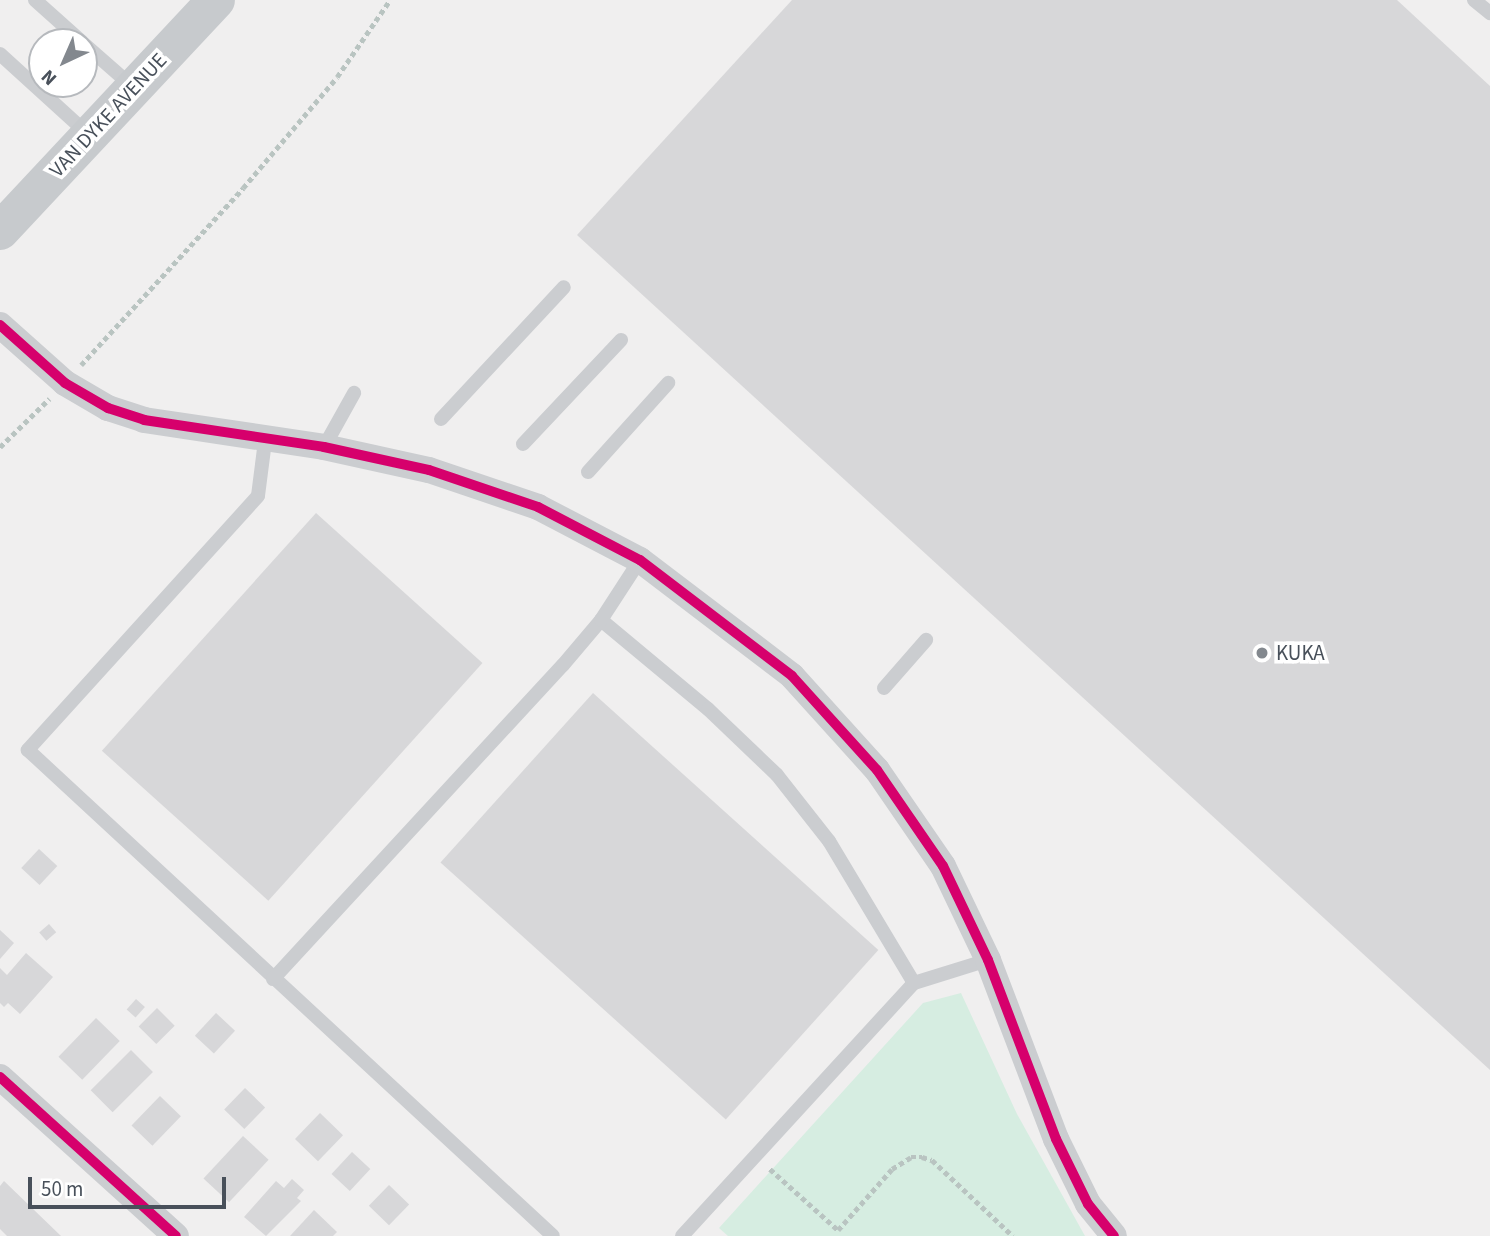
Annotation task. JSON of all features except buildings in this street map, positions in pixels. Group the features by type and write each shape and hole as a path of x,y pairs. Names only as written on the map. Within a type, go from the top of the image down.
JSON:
{"main road":[{"name":"VAN DYKE AVENUE","path":"0,231 216,0"}],"street":[{"path":"0,325 65,383 108,408 144,420 265,442 324,447 429,470 538,507 640,560 792,676 877,770 943,866 988,960 1056,1139 1088,1204 1114,1236"},
{"path":"0,1077 176,1236"}],"lane":[{"path":"35,0 66,28"},
{"path":"1474,0 1490,13"},
{"path":"0,54 89,135"},
{"path":"98,56 133,87"},
{"path":"441,419 564,287"},
{"path":"523,444 621,340"},
{"path":"588,472 668,383"},
{"path":"324,447 354,393"},
{"path":"265,442 258,496 28,750 554,1236"},
{"path":"273,979 601,620 640,560"},
{"path":"601,620 708,709 777,775 829,841 914,983"},
{"path":"884,688 926,640"},
{"path":"682,1236 914,983 988,960"}],"path":[{"path":"0,447 65,383 260,168 337,77 390,0"},
{"path":"755,1155 838,1233 892,1169 911,1157 922,1157 932,1160 1013,1236"}],"green space":[{"path":"961,993 1017,1114 1085,1236 728,1236 719,1228 923,1003"}],"cycle path":[{"path":"0,325 65,383 108,408 144,420 324,447 429,470 538,507 640,560 792,676 877,770 943,866 988,960 1056,1139 1088,1204 1114,1236"},
{"path":"0,1077 176,1236"}],"place":[{"name":"KUKA","path":"1262,653"}]}
